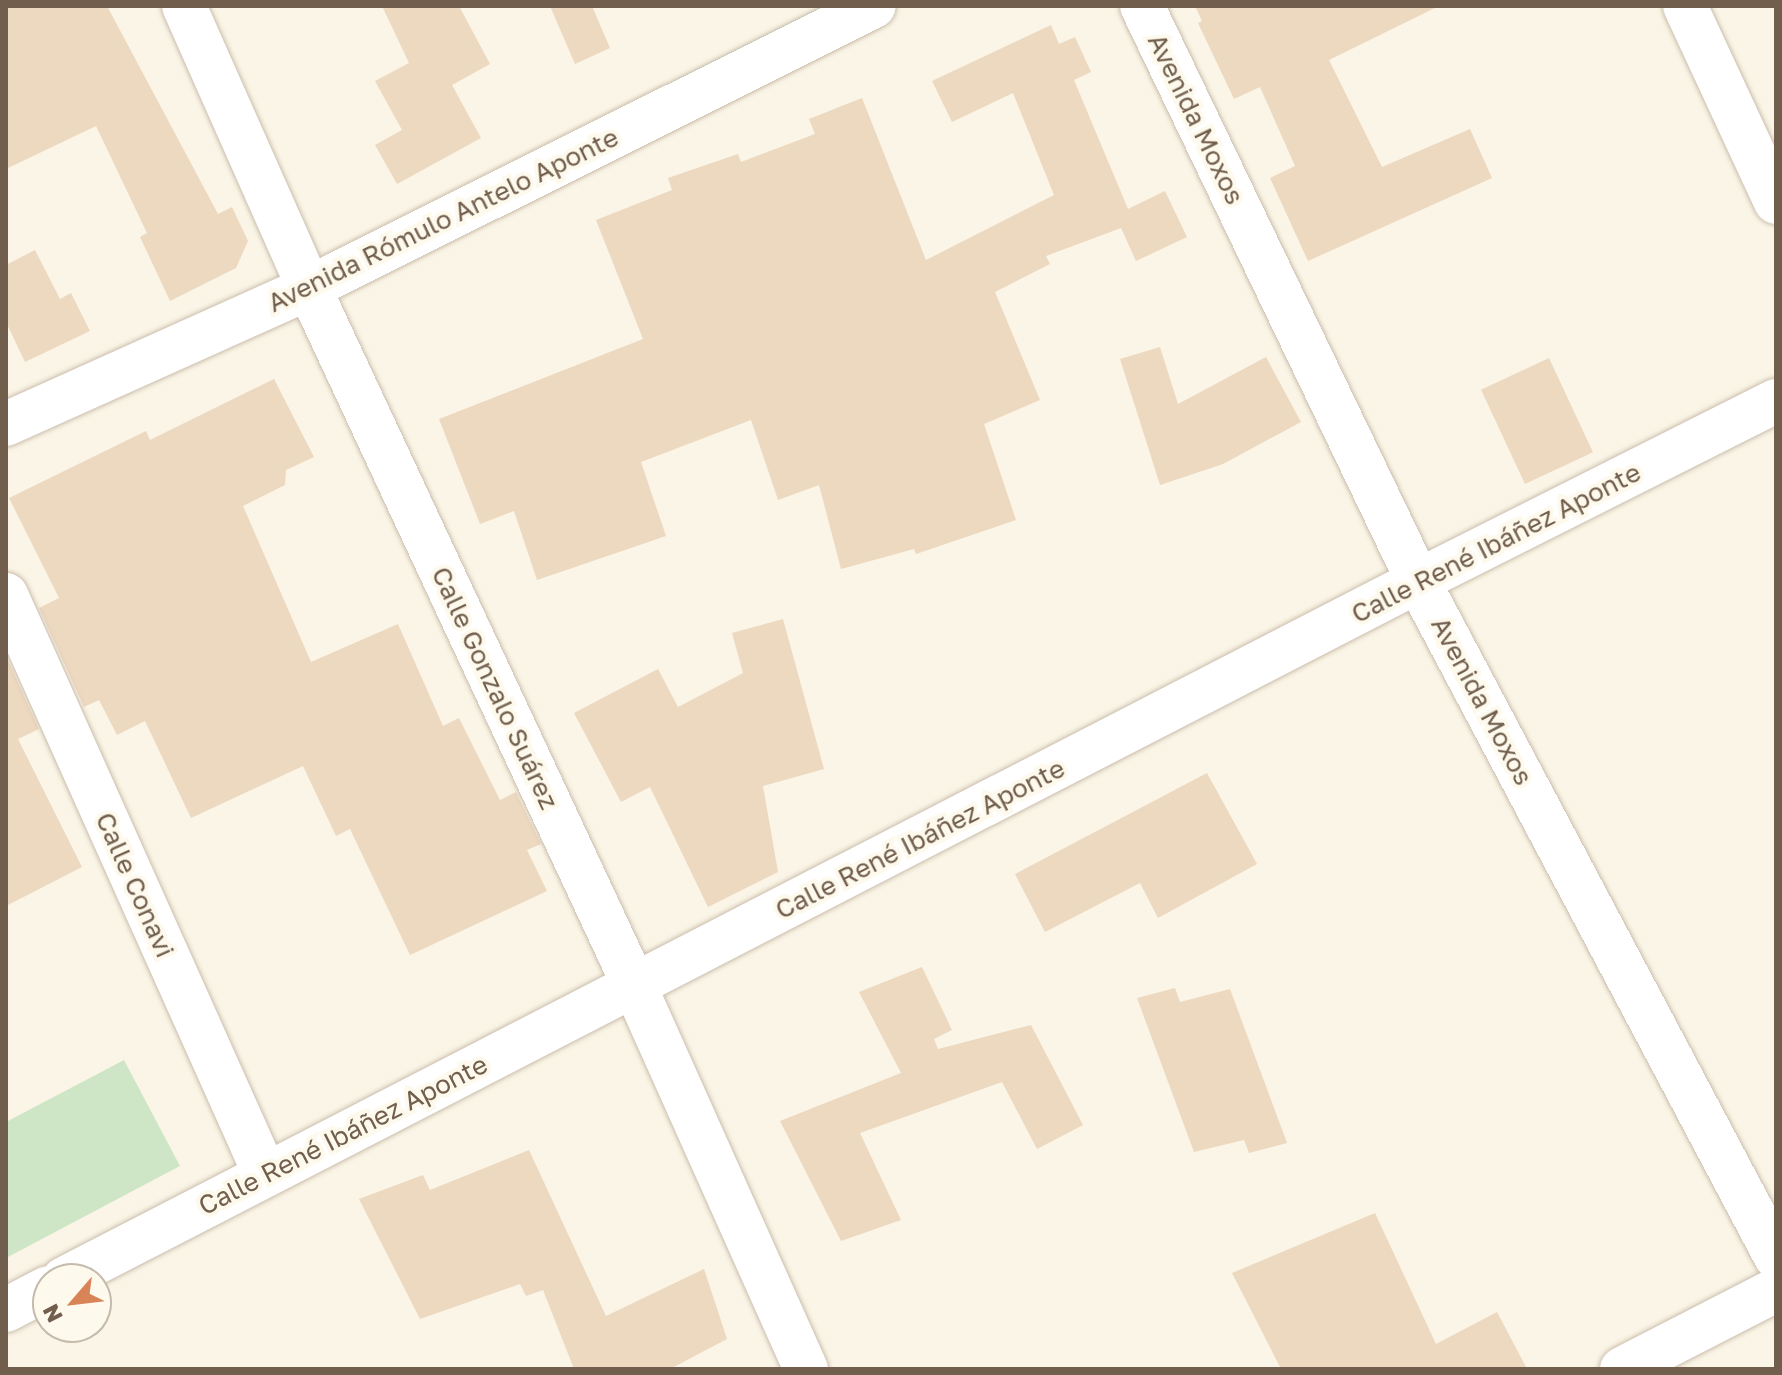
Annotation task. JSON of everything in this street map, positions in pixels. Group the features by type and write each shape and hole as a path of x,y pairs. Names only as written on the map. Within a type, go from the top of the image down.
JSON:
{"street":[{"name":"Calle Gonzalo Suárez","path":"184,6 309,288 635,987 806,1369"},
{"name":"Avenida Rómulo Antelo Aponte","path":"6,424 309,288 874,6"},
{"name":"Avenida Moxos","path":"1142,6 1418,581 1776,1257"},
{"path":"1685,6 1776,202"},
{"name":"Calle René Ibáñez Aponte","path":"95,1263 1418,581 1776,401"},
{"name":"Calle Conavi","path":"6,595 265,1174"},
{"path":"1622,1369 1776,1290"},
{"path":"6,1310 32,1296"}],"green space":[{"path":"124,1060 180,1166 6,1258 6,1122"}],"building":[{"path":"6,6 107,6 218,214 232,207 248,241 236,268 170,301 140,237 147,233 96,126 6,169"},
{"path":"382,6 459,6 490,64 452,85 481,138 397,184 375,145 402,130 375,81 409,63"},
{"path":"550,6 592,6 610,48 575,64"},
{"path":"1195,6 1439,6 1329,60 1382,167 1470,129 1492,178 1308,261 1270,178 1295,166 1260,87 1234,99 1198,23 1202,21"},
{"path":"1051,25 1059,44 1075,37 1091,72 1074,80 1128,209 1165,191 1187,237 1136,261 1121,228 1046,256 1050,264 995,292 1040,400 984,424 1016,520 916,554 914,549 841,569 819,485 778,500 751,420 641,462 666,536 537,580 514,511 480,524 439,419 643,339 596,220 672,190 668,178 738,154 741,162 815,134 809,119 862,98 926,260 1054,195 1013,93 952,122 932,81"},
{"path":"35,250 60,299 71,293 90,331 25,362 6,322 6,265"},
{"path":"1160,347 1178,404 1266,357 1301,422 1223,464 1160,485 1120,359"},
{"path":"1549,358 1593,452 1525,484 1481,390"},
{"path":"274,379 314,457 286,470 285,485 243,506 311,662 398,624 443,726 459,718 500,800 516,792 541,844 527,850 547,891 410,955 350,829 336,836 303,766 191,818 145,721 117,735 99,700 84,707 39,608 59,598 9,498 146,431 150,440"},
{"path":"783,619 824,769 763,786 778,872 708,907 650,787 621,802 574,713 658,669 678,707 743,673 732,633"},
{"path":"6,656 39,729 18,739 82,867 6,906"},
{"path":"1207,773 1257,864 1158,918 1140,883 1045,932 1015,874"},
{"path":"922,967 952,1030 934,1039 938,1049 1031,1025 1083,1125 1037,1149 1002,1082 860,1133 901,1220 841,1241 780,1121 901,1073 859,992"},
{"path":"1175,988 1180,1002 1230,989 1287,1143 1249,1153 1244,1140 1194,1152 1137,998"},
{"path":"529,1150 606,1316 704,1269 727,1339 670,1369 574,1369 543,1290 526,1296 520,1284 420,1319 359,1199 423,1175 430,1190"},
{"path":"1375,1213 1436,1344 1497,1312 1527,1369 1281,1369 1232,1273"}]}
